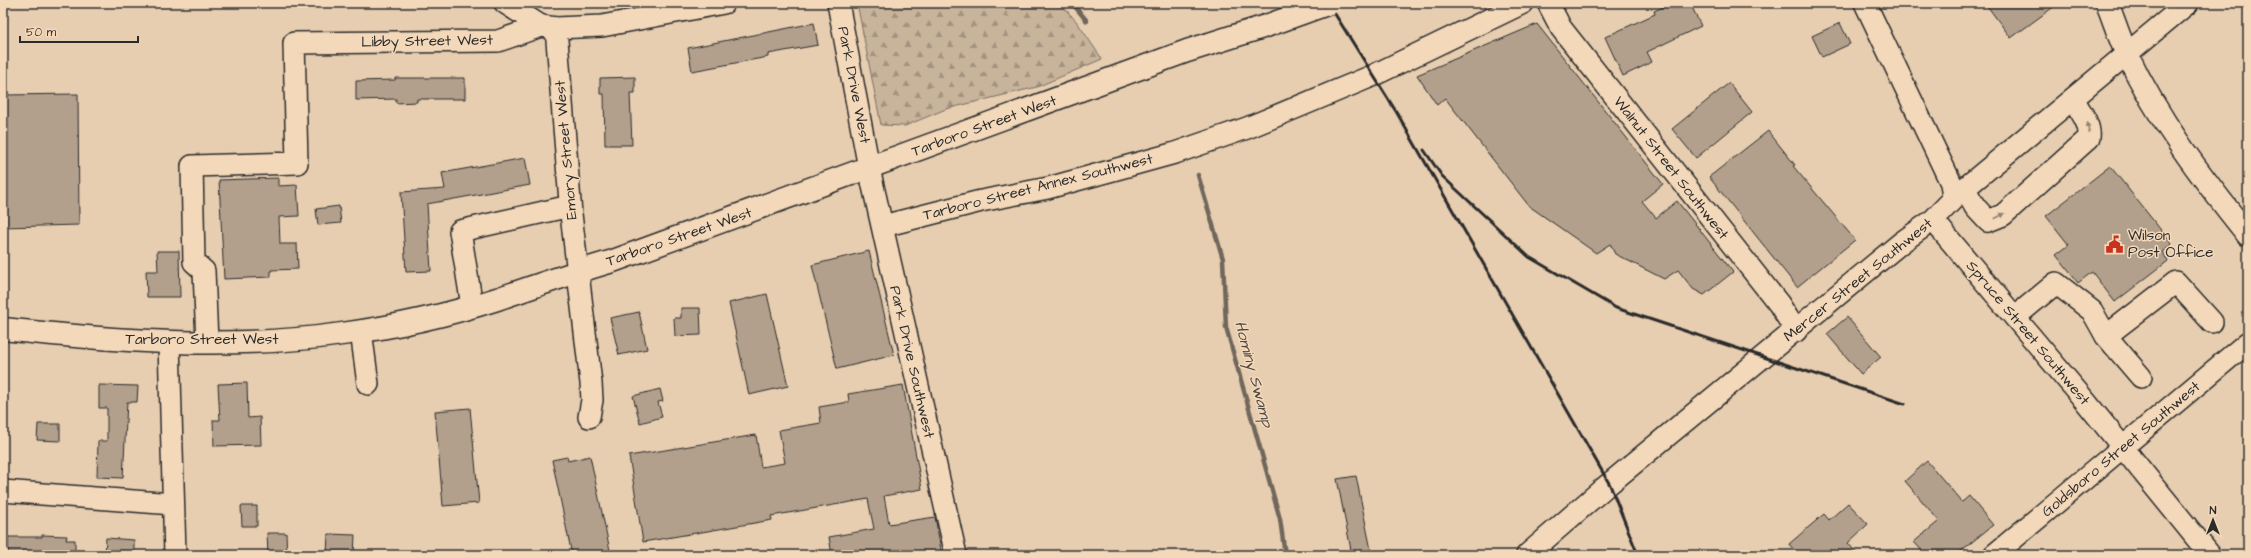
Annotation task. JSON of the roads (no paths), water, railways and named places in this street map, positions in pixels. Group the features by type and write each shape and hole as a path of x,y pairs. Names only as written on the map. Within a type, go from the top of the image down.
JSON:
{"main road":[{"name":"Tarboro Street West","path":"3,329 82,337 169,342 247,342 361,331 472,306 613,261 673,240 1187,51 1266,26 1330,3"},
{"path":"2107,3 2127,54 2160,113 2192,163 2248,235"}],"street":[{"path":"505,3 549,27"},
{"name":"Libby Street West","path":"207,342 204,271 194,262 192,166 297,163 294,43 498,41 549,27 602,26 724,3"},
{"name":"Park Drive West","path":"838,3 869,168"},
{"name":"Tarboro Street Annex Southwest","path":"883,226 981,201 1048,188 1175,153 1247,128 1372,76 1523,3"},
{"name":"Walnut Street Southwest","path":"1548,3 1561,28 1779,304 1796,331"},
{"path":"1865,3 1952,183 1959,194 1975,207 1988,221 2003,215 2089,138 2090,131 2086,121 2073,99"},
{"name":"Mercer Street Southwest","path":"1531,554 1604,488 1902,242 1933,220 1959,194 2188,3"},
{"name":"Emory Street West","path":"549,27 591,383 592,400 589,417"},
{"name":"Park Drive Southwest","path":"869,168 956,555"},
{"path":"472,306 460,231 570,206"},
{"name":"Spruce Street Southwest","path":"1933,220 2015,317 2210,555"},
{"path":"2106,336 2176,282 2212,322"},
{"path":"2015,317 2056,283 2092,311 2106,336 2141,377"},
{"path":"361,331 368,384"},
{"path":"169,342 175,555"},
{"name":"Goldsboro Street Southwest","path":"1994,555 2248,342"},
{"path":"3,491 173,504"}],"waterway":[{"name":"Hominy Swamp","path":"1072,3 1087,21"},
{"name":"Hominy Swamp","path":"1198,175 1223,259 1226,327 1280,519 1285,555"}],"railway":[{"path":"1328,3 1397,113 1610,485 1638,555"},
{"path":"1424,150 1442,176 1529,257 1616,308 1905,404"}],"place":[{"name":"Wilson Post Office","path":"2115,244"}]}
